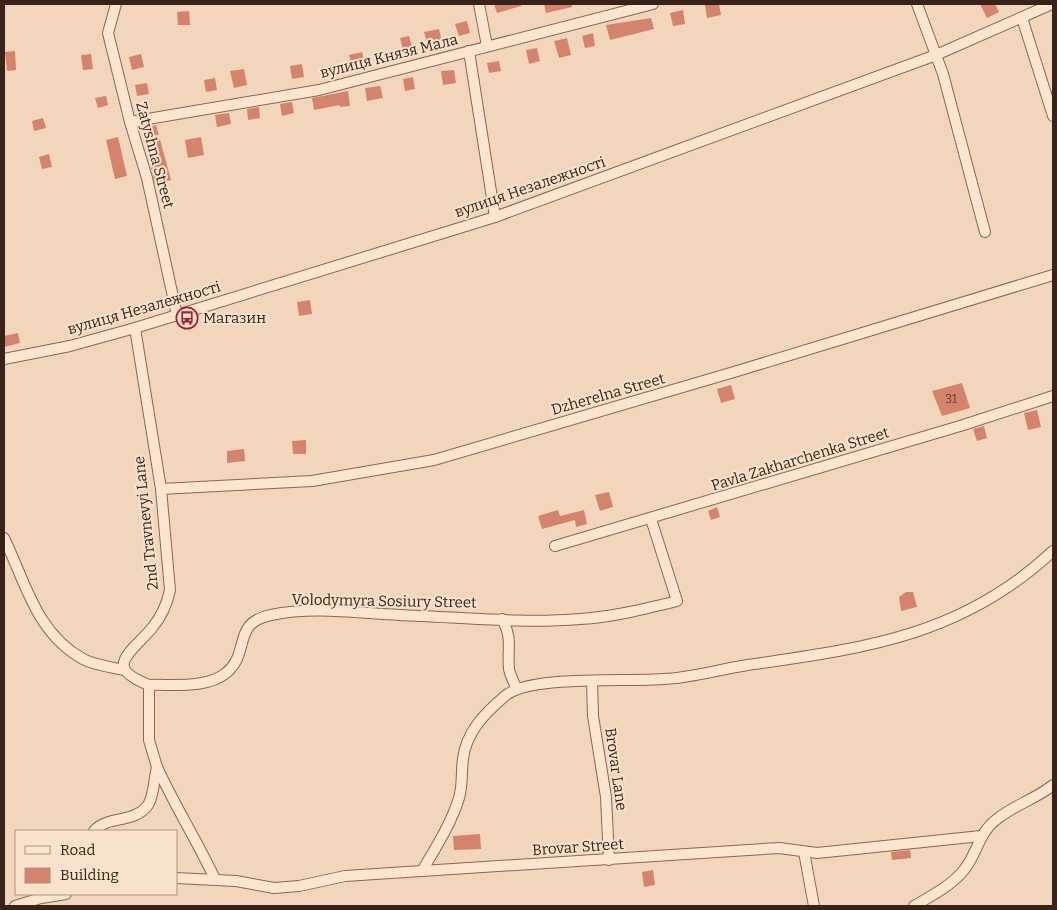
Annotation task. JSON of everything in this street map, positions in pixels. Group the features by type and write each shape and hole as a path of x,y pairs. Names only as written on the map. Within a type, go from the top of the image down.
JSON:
{"street":[{"name":"Zatyshna Street","path":"116,4 108,33 130,122 147,178 177,315"},
{"path":"479,4 487,46"},
{"name":"вулиця Князя Мала","path":"130,122 319,90 653,4"},
{"path":"916,4 943,74 986,232"},
{"name":"вулиця Незалежності","path":"4,359 70,346 135,328 494,217 936,55 1052,4"},
{"path":"1022,18 1053,116"},
{"path":"469,51 494,217"},
{"name":"Dzherelna Street","path":"160,489 312,481 434,460 734,372 1053,275"},
{"name":"2nd Travnevyi Lane","path":"124,670 123,662 127,653 152,628 167,605 170,590 160,489 135,328"},
{"name":"Pavla Zakharchenka Street","path":"555,546 651,519 1053,396"},
{"name":"Volodymyra Sosiury Street","path":"148,685 198,683 225,673 234,664 246,627 259,618 274,614 318,611 502,619 586,619 609,616 677,601 651,519"},
{"path":"4,538 42,622 64,646 84,660 124,670 132,679 148,685 150,740 157,767 176,807 199,844 216,879"},
{"path":"422,871 448,828 459,797 463,759 467,742 475,726 516,688 573,681 666,679 827,654 918,632 970,611 1038,566 1053,551"},
{"path":"502,619 509,631 511,646 509,671 516,688"},
{"name":"Brovar Lane","path":"592,682 594,716 606,797 609,860"},
{"path":"95,830 107,821 136,816 148,805 157,767"},
{"path":"914,906 946,887 964,870 982,836 997,819 1040,796 1053,785"},
{"name":"Brovar Street","path":"178,878 216,879 274,888 299,886 345,876 779,848 817,853 982,836"},
{"path":"804,852 814,906"},
{"path":"14,906 60,895"}],"building":[{"path":"494,4 521,4 521,6 497,13"},
{"path":"544,4 572,4 572,7 546,13"},
{"path":"719,4 721,15 707,18 705,5"},
{"path":"980,4 995,4 999,12 987,18"},
{"path":"683,10 685,24 673,26 670,13"},
{"path":"189,11 190,25 178,25 177,12"},
{"path":"651,18 654,29 610,40 606,25"},
{"path":"467,21 470,33 459,36 455,24"},
{"path":"439,29 442,42 428,45 424,32"},
{"path":"593,33 595,46 585,48 582,36"},
{"path":"409,36 413,50 404,53 400,38"},
{"path":"567,38 571,55 559,58 554,41"},
{"path":"537,48 540,61 529,64 526,50"},
{"path":"15,51 16,70 7,71 5,52"},
{"path":"362,52 365,64 352,67 349,55"},
{"path":"91,54 93,69 83,70 81,55"},
{"path":"141,54 144,67 132,70 129,57"},
{"path":"499,61 501,71 489,73 487,63"},
{"path":"302,64 304,77 292,79 290,66"},
{"path":"244,69 247,85 234,88 230,71"},
{"path":"454,70 456,83 443,85 441,71"},
{"path":"413,77 415,89 405,91 403,79"},
{"path":"215,78 217,90 206,92 204,80"},
{"path":"147,83 149,94 137,96 135,85"},
{"path":"380,86 383,98 367,101 365,88"},
{"path":"348,91 350,106 340,107 340,105 314,110 312,98"},
{"path":"106,96 108,105 98,108 95,98"},
{"path":"292,102 294,113 282,116 280,104"},
{"path":"259,107 260,118 248,120 247,109"},
{"path":"229,113 231,124 217,127 215,115"},
{"path":"43,118 46,128 34,131 32,121"},
{"path":"156,125 171,180 155,184 142,129"},
{"path":"118,137 127,176 115,179 106,140"},
{"path":"201,137 204,155 188,158 185,140"},
{"path":"49,154 52,167 42,169 39,157"},
{"path":"310,300 312,314 299,316 297,302"},
{"path":"18,333 20,343 4,347 4,336"},
{"path":"962,383 970,408 942,416 932,391"},
{"path":"731,385 735,399 721,403 717,389"},
{"path":"1037,410 1041,427 1028,430 1024,413"},
{"path":"984,426 987,438 977,441 973,429"},
{"path":"306,440 306,454 293,454 292,441"},
{"path":"244,449 245,461 227,463 227,451"},
{"path":"609,492 613,507 600,511 595,495"},
{"path":"717,507 720,517 711,520 708,511"},
{"path":"558,510 560,516 584,510 587,524 576,527 575,520 542,529 538,516"},
{"path":"906,592 913,592 917,607 901,611 899,597"},
{"path":"480,834 481,849 454,850 453,836"},
{"path":"910,850 911,858 892,860 891,852"},
{"path":"653,870 655,885 644,887 642,872"}],"place":[{"name":"Магазин","path":"187,318"}]}
